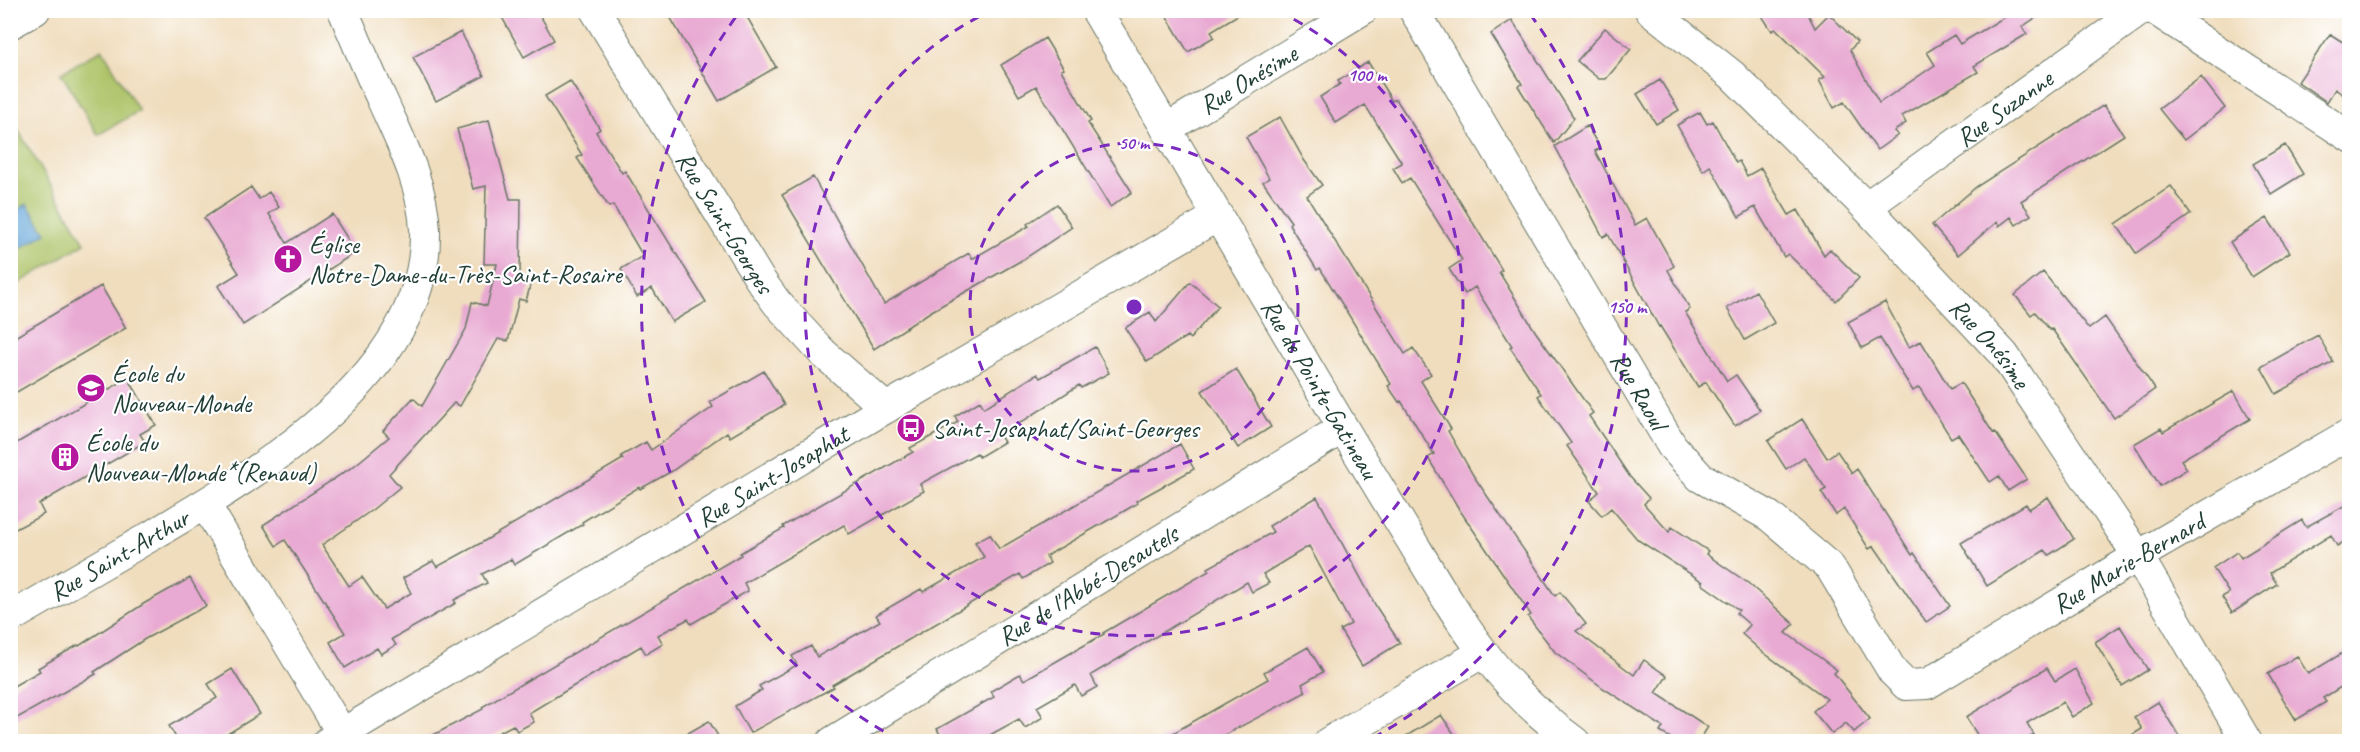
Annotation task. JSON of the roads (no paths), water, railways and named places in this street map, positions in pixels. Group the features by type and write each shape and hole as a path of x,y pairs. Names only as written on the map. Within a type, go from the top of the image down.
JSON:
{"street":[{"path":"10,24 35,10"},
{"name":"Rue Saint-Arthur","path":"10,618 205,504 296,443 346,396 395,336 408,311 422,268 425,228 414,177 403,146 343,10"},
{"name":"Rue Saint-Georges","path":"595,10 759,279 777,303 822,352 886,408"},
{"name":"Rue de Pointe-Gatineau","path":"1096,10 1343,428 1459,619 1482,653 1526,701 1575,741"},
{"name":"Rue Onésime","path":"1166,129 1362,10"},
{"name":"Rue Raoul","path":"1414,10 1672,446 1700,477 1769,516 1830,567 1893,672 1906,685"},
{"name":"Rue Onésime","path":"1650,10 1732,75 1866,207 2004,355 2138,556 2247,741"},
{"name":"Rue Suzanne","path":"1866,207 2141,10"},
{"path":"2155,10 2349,137"},
{"name":"Rue Saint-Josaphat","path":"339,739 886,408 1218,216"},
{"name":"Rue de l'Abbé-Desautels","path":"832,741 1343,428"},
{"name":"Rue Marie-Bernard","path":"1906,685 1927,684 2138,556 2349,434"},
{"path":"205,504 339,739"},
{"path":"1329,741 1482,653"}],"water":[{"path":"27,204 46,233 11,254 11,214"}],"place":[{"name":"Église Notre-Dame-du-Très-Saint-Rosaire","path":"288,259"},
{"name":"École du Nouveau-Monde","path":"91,388"},
{"name":"Saint-Josaphat/Saint-Georges","path":"911,428"},
{"name":"École du Nouveau-Monde*(Renaud)","path":"65,457"}]}
